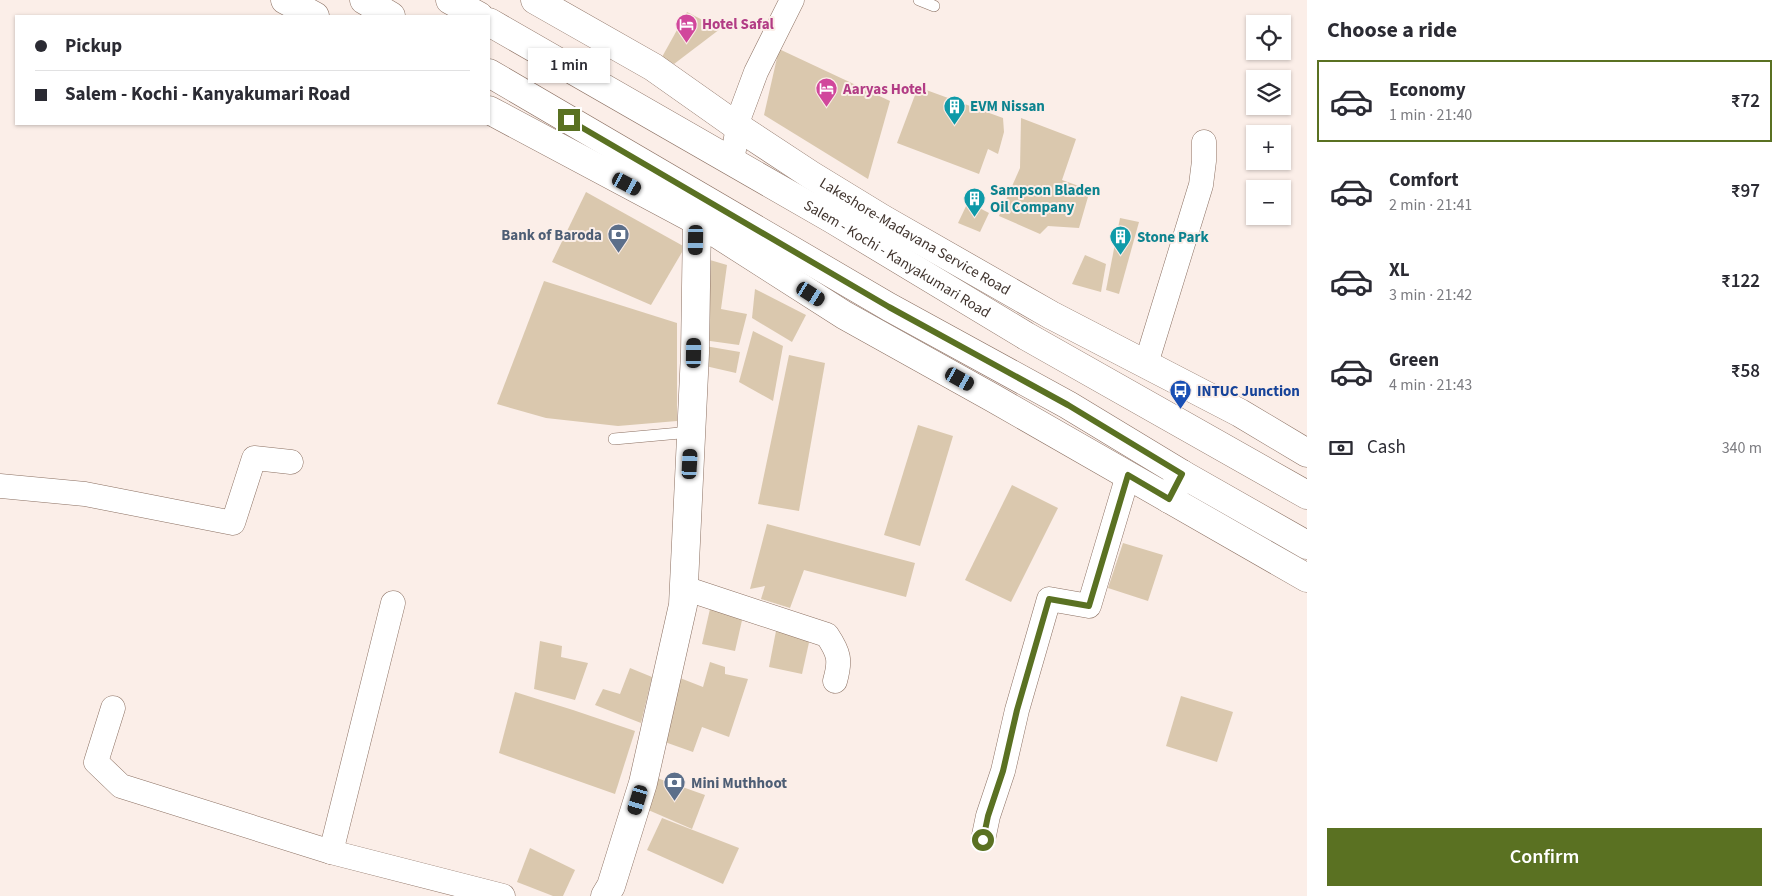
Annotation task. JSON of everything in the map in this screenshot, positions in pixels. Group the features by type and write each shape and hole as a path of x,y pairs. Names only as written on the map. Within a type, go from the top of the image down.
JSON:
{"main road":[{"path":"285,0 313,15"},
{"path":"364,0 390,15"},
{"path":"450,0 477,15"},
{"name":"Lakeshore-Madavana Service Road","path":"535,0 654,66 738,127 883,219 1051,315 1240,412 1307,453"},
{"name":"Salem - Kochi - Kanyakumari Road","path":"490,23 732,161 1026,336 1307,495"},
{"path":"490,74 889,307 1068,405 1182,474 1307,545"},
{"path":"490,111 697,221 844,315 1307,578"},
{"path":"605,896 611,886 643,783 683,605 694,353 697,221"},
{"path":"1169,499 1182,474"}],"street":[{"path":"732,161 740,115 756,72 792,0"},
{"path":"1146,364 1201,185 1204,142"},
{"path":"0,486 85,494 234,522 254,458 290,462"},
{"path":"983,840 988,816 1003,771 1017,710 1049,599 1089,606 1128,475"},
{"path":"684,588 827,636 837,650 839,665 835,681"},
{"path":"331,852 393,603"},
{"path":"113,708 96,762 121,786 331,852 503,896"}],"lane":[{"path":"919,0 934,6"},
{"path":"614,439 691,432"}],"building":[{"name":"Hotel Safal","path":"687,12 720,29 674,64 662,57"},
{"name":"Aaryas Hotel","path":"779,49 890,101 868,179 764,115"},
{"name":"EVM Nissan","path":"918,87 1003,118 1004,132 998,154 988,149 979,174 897,143"},
{"path":"1021,118 1076,139 1062,180 1090,190 1079,228 1048,226 1040,234 999,216 1020,168"},
{"name":"Bank of Baroda","path":"586,192 685,247 651,305 552,262"},
{"name":"Sampson Bladen Oil Company","path":"968,202 989,213 980,232 958,223"},
{"name":"Stone Park","path":"1120,218 1139,222 1119,294 1106,290"},
{"path":"1085,255 1106,264 1101,292 1072,284"},
{"path":"710,260 727,265 721,309 747,314 739,345 703,340"},
{"path":"544,281 677,323 677,421 618,426 546,418 497,404"},
{"path":"755,289 806,315 792,342 752,318"},
{"path":"753,331 783,346 773,401 739,382"},
{"path":"705,346 740,352 736,373 701,365"},
{"path":"789,355 825,363 799,511 758,504"},
{"path":"918,425 953,436 920,546 884,535"},
{"path":"1012,485 1058,508 1011,602 965,580"},
{"path":"767,524 915,563 906,597 804,570 790,608 761,599 765,586 750,589"},
{"path":"1123,543 1163,555 1148,601 1108,588"},
{"path":"710,609 743,616 735,651 702,644"},
{"path":"776,631 810,638 802,674 769,667"},
{"path":"540,641 562,646 561,657 588,663 575,700 534,689"},
{"path":"710,662 725,667 725,674 748,679 729,737 702,727 693,752 662,741 680,678 703,687"},
{"path":"630,668 652,677 641,723 595,705 603,689 620,694"},
{"path":"515,692 635,731 615,794 499,753"},
{"path":"1181,696 1233,712 1217,762 1166,746"},
{"name":"Mini Muthhoot","path":"657,778 705,795 692,829 646,809"},
{"path":"662,818 739,848 723,884 647,850"},
{"path":"530,848 575,870 563,896 553,896 517,882"}],"place":[{"name":"Hotel Safal","path":"686,43"},
{"name":"Aaryas Hotel","path":"827,108"},
{"name":"EVM Nissan","path":"954,125"},
{"name":"Sampson Bladen Oil Company","path":"974,218"},
{"name":"Bank of Baroda","path":"618,254"},
{"name":"Stone Park","path":"1121,256"},
{"name":"INTUC Junction","path":"1181,410"},
{"name":"Mini Muthhoot","path":"675,802"}],"route":[{"path":"569,120 889,307 1068,405 1182,474 1169,499 1128,475 1089,606 1049,599 1017,710 1003,771 988,816 983,840"}]}
